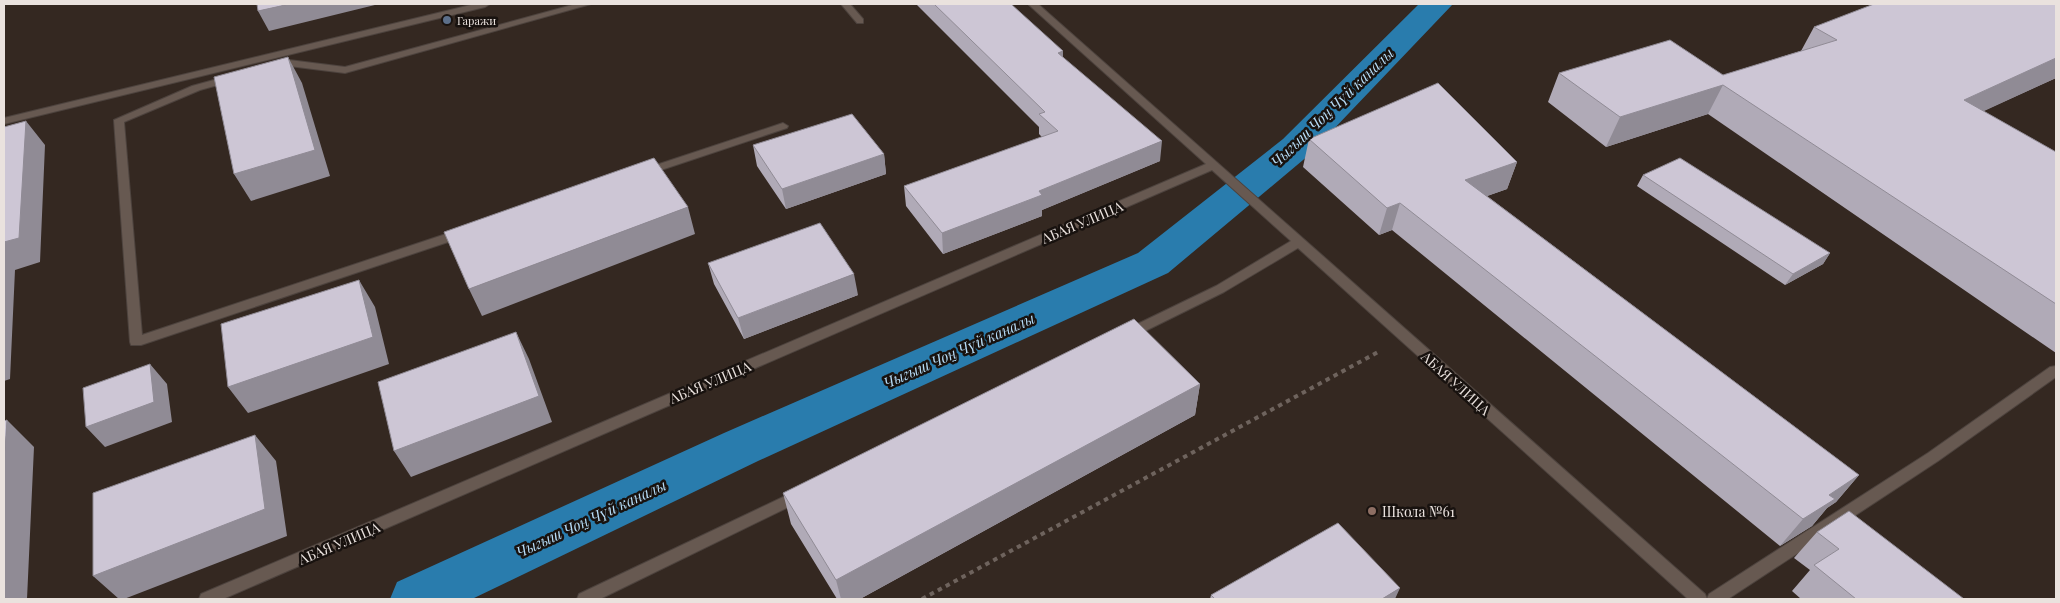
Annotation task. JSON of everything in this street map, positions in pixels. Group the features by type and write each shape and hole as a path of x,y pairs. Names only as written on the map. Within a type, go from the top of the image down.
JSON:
{"street":[{"path":"4,121 485,4"},
{"path":"474,229 136,342 119,120 196,88 289,63 345,70 586,4"},
{"path":"845,4 860,21"},
{"name":"АБАЯ УЛИЦА","path":"1033,4 1698,599"},
{"path":"633,176 784,126"},
{"name":"АБАЯ УЛИЦА","path":"207,599 1214,166"},
{"path":"1113,342 1220,289 1299,242"},
{"path":"1715,599 1917,468 2055,372"},
{"path":"586,599 809,490"}],"path":[{"path":"922,599 1405,337"}],"building":[{"path":"257,4 290,4 258,11"},
{"path":"934,4 1011,4 1063,51 1058,53 1162,141 1039,191 1042,195 942,233 904,186 1058,131 1039,114 1045,112"},
{"path":"1874,4 2056,4 2056,58 1964,100 2056,152 2056,304 1723,85 1620,117 1559,73 1670,40 1723,75 1837,40 1814,27"},
{"path":"288,57 315,150 234,174 214,77"},
{"path":"1438,83 1517,162 1465,180 1859,475 1829,495 1835,499 1803,519 1400,203 1387,208 1309,139"},
{"path":"852,114 884,154 782,189 753,145"},
{"path":"26,121 19,238 4,242 4,127"},
{"path":"654,158 688,207 469,289 444,232"},
{"path":"1680,158 1830,253 1793,274 1643,175"},
{"path":"820,223 854,274 738,318 708,263"},
{"path":"359,280 373,337 228,387 221,324"},
{"path":"1134,319 1200,384 836,580 783,493"},
{"path":"516,332 539,396 394,451 378,382"},
{"path":"150,364 154,402 86,427 83,388"},
{"path":"7,420 4,466 4,421"},
{"path":"255,435 265,509 93,576 93,493"},
{"path":"1849,511 1964,599 1856,599 1814,565 1839,549 1817,532"},
{"path":"1338,523 1400,588 1382,599 1215,599 1211,595"}],"waterway":[{"name":"Чыгыш Чоң Чүй каналы","path":"417,599 741,447 1153,263 1296,147 1437,4"}],"place":[{"name":"Гаражи","path":"447,20"},
{"name":"Школа №61","path":"1372,511"}]}
